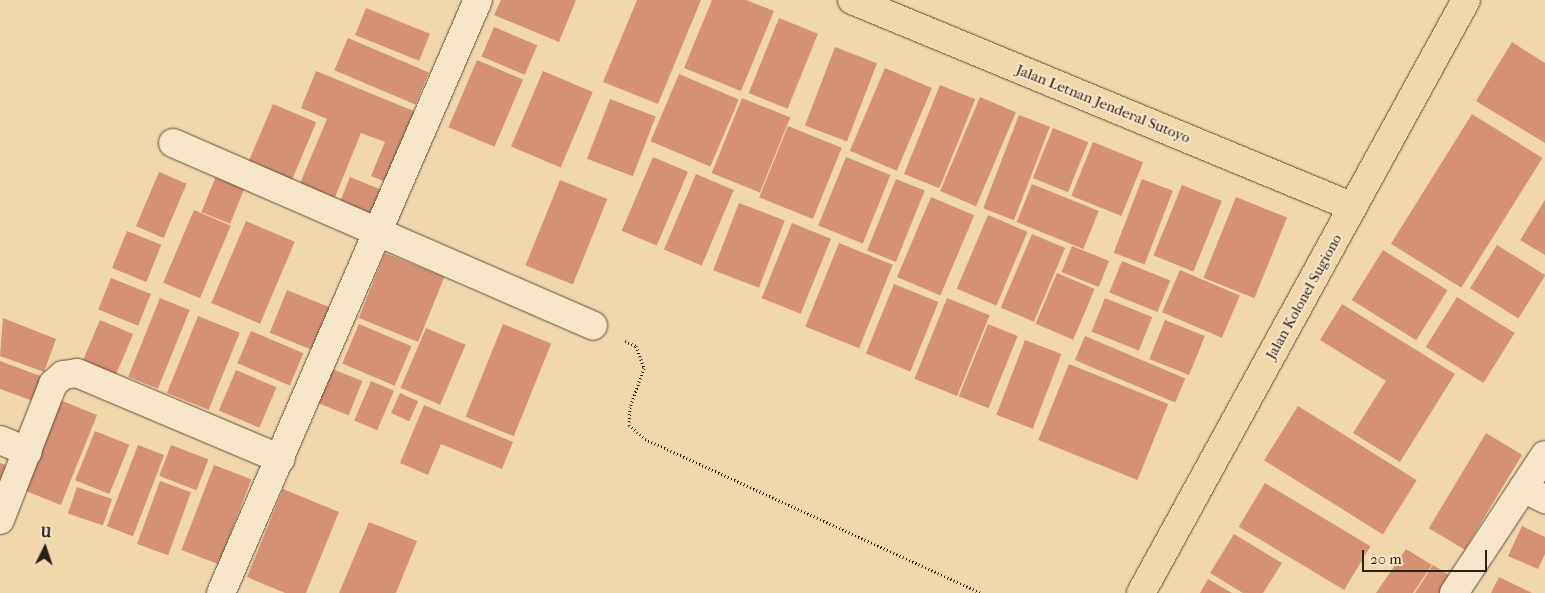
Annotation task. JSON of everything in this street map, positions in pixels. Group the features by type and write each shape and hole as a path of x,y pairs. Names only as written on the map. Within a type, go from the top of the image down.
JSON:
{"main road":[{"name":"Jalan Letnan Jenderal Sutoyo","path":"852,0 1353,207"},
{"name":"Jalan Kolonel Sugiono","path":"1141,593 1466,0"}],"street":[{"path":"221,593 380,232 478,0"},
{"path":"173,143 593,326"},
{"path":"0,520 53,384 63,375 77,373 281,459"},
{"path":"0,440 28,452"},
{"path":"1454,593 1534,493 1545,454"}],"path":[{"path":"593,326 636,346 644,368 630,407 629,425 645,439 981,593"}],"building":[{"path":"501,0 576,0 559,42 494,15"},
{"path":"637,0 701,0 658,104 603,82"},
{"path":"712,0 746,0 774,11 741,91 684,68"},
{"path":"366,8 430,34 419,61 355,35"},
{"path":"779,18 818,34 788,109 749,93"},
{"path":"494,27 537,45 525,75 481,56"},
{"path":"348,38 429,72 415,105 334,70"},
{"path":"1512,42 1545,63 1545,143 1476,101"},
{"path":"835,47 877,63 847,142 805,125"},
{"path":"477,60 523,80 495,147 448,127"},
{"path":"885,68 932,88 897,171 850,151"},
{"path":"316,71 421,114 392,185 371,176 385,142 361,133 333,202 298,188 327,119 301,108"},
{"path":"543,71 593,92 561,168 511,146"},
{"path":"679,74 739,99 710,167 650,141"},
{"path":"940,85 975,99 939,188 904,174"},
{"path":"980,97 1016,112 976,206 940,191"},
{"path":"742,98 790,117 760,193 712,173"},
{"path":"610,99 656,117 633,176 587,159"},
{"path":"273,104 316,122 292,179 249,161"},
{"path":"1472,114 1542,158 1461,288 1391,244"},
{"path":"1019,115 1050,127 1014,220 983,208"},
{"path":"788,126 842,148 813,219 759,197"},
{"path":"1053,128 1088,142 1068,192 1033,178"},
{"path":"1093,142 1143,162 1121,216 1071,196"},
{"path":"653,157 688,172 657,245 622,231"},
{"path":"846,157 891,175 863,244 818,226"},
{"path":"159,172 187,184 164,238 136,226"},
{"path":"696,174 734,190 702,266 664,249"},
{"path":"216,176 245,188 230,224 201,212"},
{"path":"350,177 389,193 378,219 340,203"},
{"path":"896,179 925,191 896,262 867,250"},
{"path":"1142,179 1173,191 1144,265 1114,253"},
{"path":"560,180 607,199 573,284 526,265"},
{"path":"1032,184 1099,211 1083,249 1017,222"},
{"path":"1182,185 1222,201 1193,272 1154,255"},
{"path":"931,197 974,215 940,295 897,277"},
{"path":"1236,197 1287,218 1254,298 1203,278"},
{"path":"1545,200 1545,255 1520,240"},
{"path":"739,203 785,221 759,288 713,270"},
{"path":"194,210 231,226 200,298 163,283"},
{"path":"988,215 1028,232 996,305 957,289"},
{"path":"246,221 295,242 260,324 211,303"},
{"path":"792,223 831,239 801,314 762,298"},
{"path":"127,231 161,245 146,282 112,268"},
{"path":"1032,234 1065,248 1034,322 1001,308"},
{"path":"839,243 893,265 859,348 805,326"},
{"path":"1497,245 1545,275 1518,318 1470,288"},
{"path":"1072,246 1109,261 1099,287 1062,272"},
{"path":"1383,250 1447,290 1416,340 1352,300"},
{"path":"385,253 444,277 418,342 359,318"},
{"path":"1122,261 1170,280 1157,312 1109,293"},
{"path":"1180,270 1240,295 1222,338 1162,312"},
{"path":"1057,273 1095,289 1073,340 1036,324"},
{"path":"111,278 151,294 138,326 98,310"},
{"path":"894,284 939,302 910,372 866,354"},
{"path":"287,290 333,309 316,351 270,333"},
{"path":"1457,297 1515,333 1483,383 1426,347"},
{"path":"160,298 190,310 158,389 128,377"},
{"path":"947,298 990,315 957,396 914,379"},
{"path":"1105,298 1152,317 1139,350 1092,331"},
{"path":"1342,304 1455,374 1400,462 1353,433 1386,381 1320,340"},
{"path":"198,316 240,333 209,410 167,393"},
{"path":"3,318 56,339 44,372 0,356"},
{"path":"100,320 133,334 116,375 82,361"},
{"path":"1165,320 1205,336 1189,375 1149,359"},
{"path":"359,324 411,346 395,386 342,364"},
{"path":"503,324 551,343 514,436 466,417"},
{"path":"988,324 1018,336 988,408 959,396"},
{"path":"426,328 466,345 440,405 401,388"},
{"path":"251,331 303,353 290,385 237,363"},
{"path":"1085,336 1185,379 1175,403 1075,360"},
{"path":"1025,340 1061,354 1033,429 996,415"},
{"path":"0,361 43,377 33,401 0,389"},
{"path":"1069,364 1168,404 1137,480 1038,440"},
{"path":"330,368 362,381 349,415 316,402"},
{"path":"236,370 277,387 259,428 219,411"},
{"path":"371,381 394,391 377,430 354,421"},
{"path":"400,393 418,401 409,421 391,413"},
{"path":"60,400 97,415 61,505 24,490"},
{"path":"424,405 513,442 502,469 441,444 428,475 400,463"},
{"path":"1298,406 1417,480 1383,534 1264,460"},
{"path":"95,431 129,445 109,494 75,480"},
{"path":"1486,433 1522,455 1465,550 1429,528"},
{"path":"138,445 164,455 133,536 107,526"},
{"path":"171,445 208,459 197,490 159,476"},
{"path":"0,463 14,468 0,503"},
{"path":"214,465 251,479 219,564 181,550"},
{"path":"160,481 191,492 168,555 137,544"},
{"path":"1265,483 1370,546 1344,590 1239,527"},
{"path":"77,487 112,499 103,526 68,513"},
{"path":"283,489 339,512 306,593 285,593 247,577"},
{"path":"369,522 417,541 396,593 339,593"},
{"path":"1522,526 1545,537 1545,554 1538,569 1508,556"},
{"path":"1234,534 1282,563 1263,593 1243,593 1210,573"},
{"path":"1406,549 1432,565 1413,593 1376,593"},
{"path":"1433,565 1457,580 1449,593 1415,593"},
{"path":"1499,577 1532,593 1491,593"},
{"path":"1208,579 1232,593 1200,593"}]}
